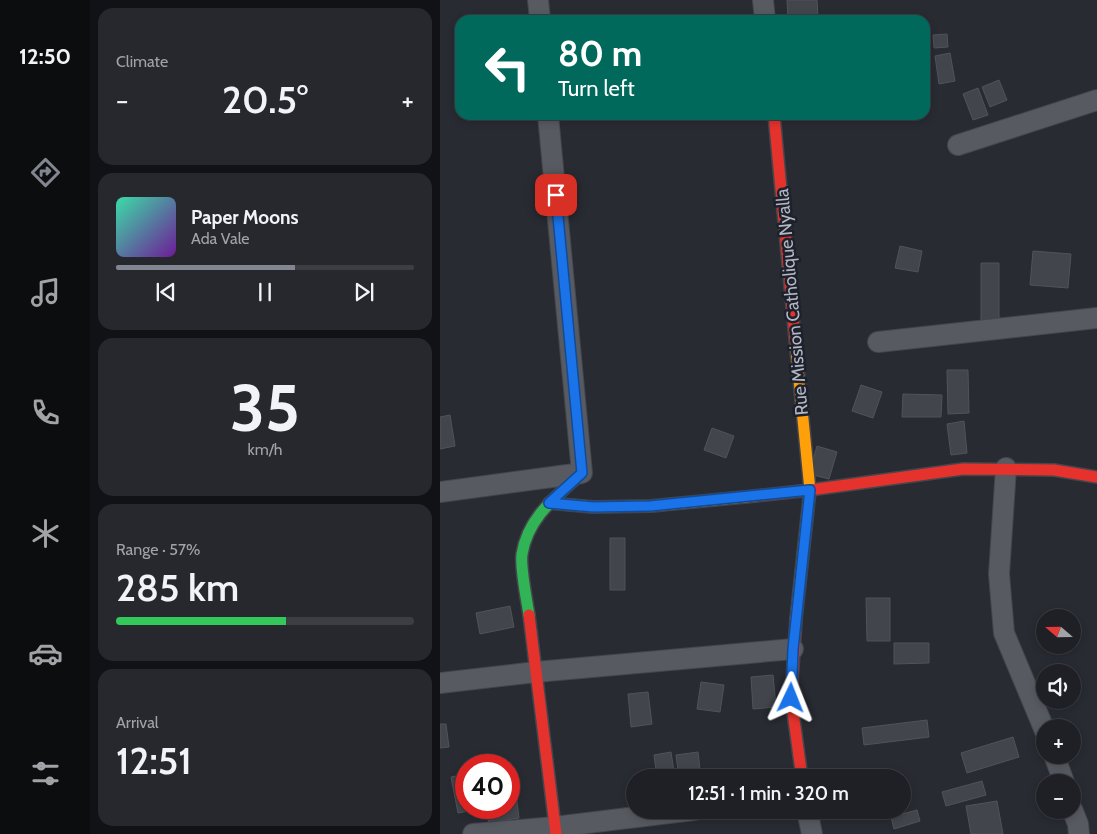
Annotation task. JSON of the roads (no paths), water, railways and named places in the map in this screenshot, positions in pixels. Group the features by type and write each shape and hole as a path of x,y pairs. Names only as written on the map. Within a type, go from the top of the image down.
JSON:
{"street":[{"path":"538,0 540,15"},
{"path":"763,0 764,15"},
{"path":"958,145 1097,100"},
{"path":"548,120 582,473"},
{"name":"Rue Mission Catholique Nyalla","path":"774,120 810,490 793,649 791,698 801,769"},
{"path":"878,342 1097,318"},
{"path":"1006,468 999,574 1004,633 1040,719"},
{"path":"549,503 593,507 650,506 810,490 963,469 1054,470 1097,477"},
{"path":"440,492 582,473"},
{"path":"555,831 522,556 529,529 549,503 582,473"},
{"path":"440,683 536,672 793,649"},
{"path":"473,834 555,831 634,819"},
{"path":"809,819 812,834"},
{"path":"1076,819 1078,834"}]}
